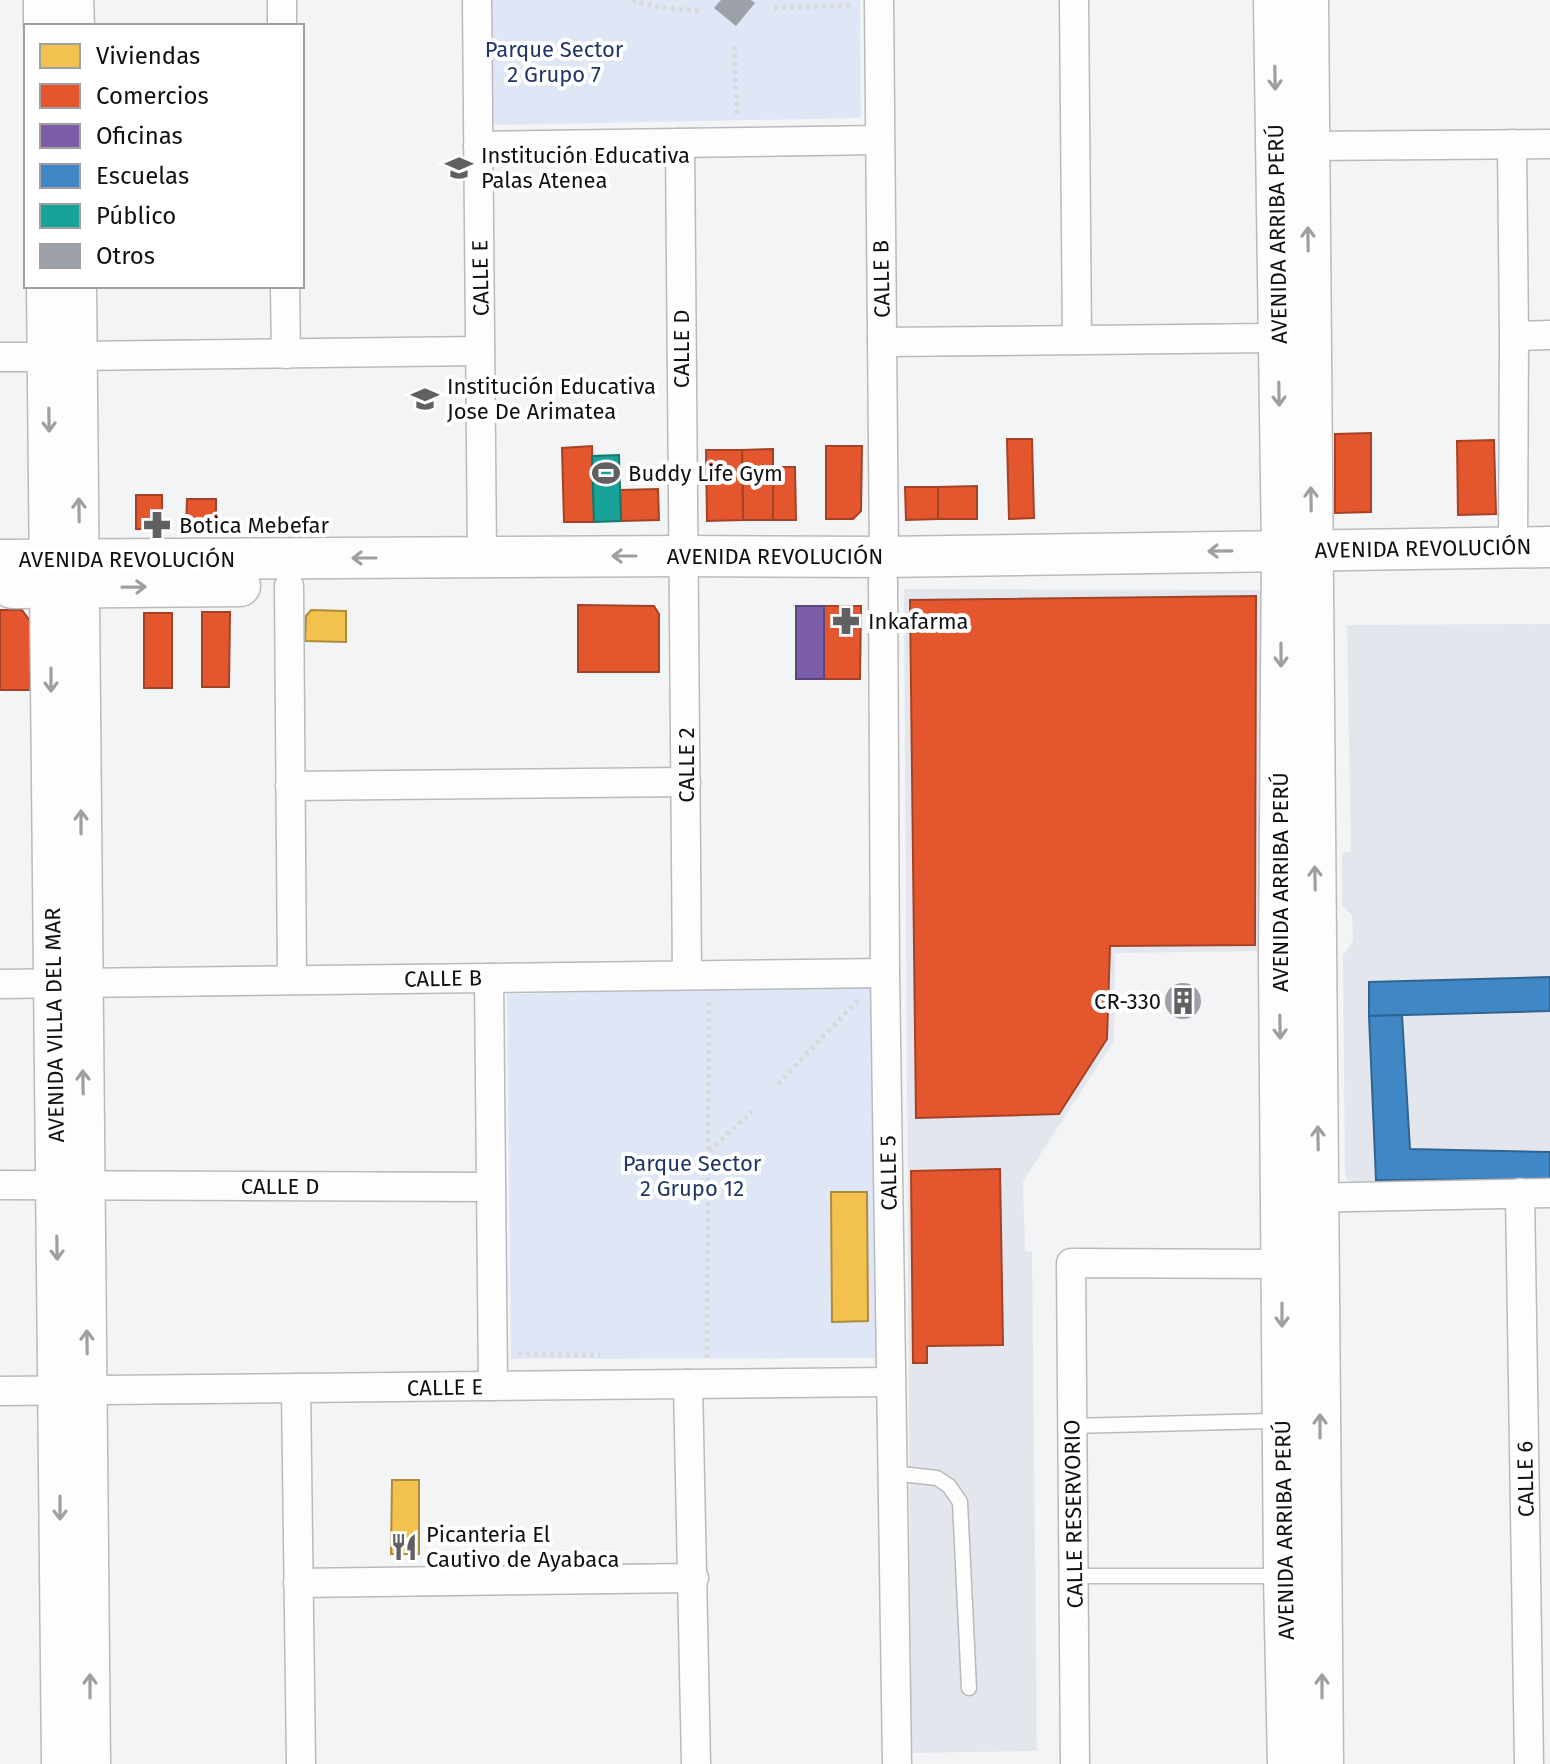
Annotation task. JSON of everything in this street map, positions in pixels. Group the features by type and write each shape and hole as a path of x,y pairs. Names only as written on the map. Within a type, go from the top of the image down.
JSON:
{"street":[{"path":"44,0 44,24"},
{"path":"73,0 74,24"},
{"path":"282,0 282,24"},
{"name":"CALLE E","path":"477,0 482,557"},
{"name":"CALLE B","path":"879,0 883,569"},
{"path":"1074,0 1077,340"},
{"name":"AVENIDA ARRIBA PERÚ","path":"1274,0 1278,338 1297,563"},
{"name":"AVENIDA ARRIBA PERÚ","path":"1308,0 1308,146 1297,563 1279,943 1300,1197 1323,1764"},
{"path":"478,146 880,140"},
{"name":"CALLE D","path":"680,143 684,569"},
{"path":"1512,144 1514,336 1531,547"},
{"path":"1308,146 1550,144"},
{"name":"AVENIDA VILLA DEL MAR","path":"47,288 62,356 74,1391 90,1764"},
{"name":"AVENIDA VILLA DEL MAR","path":"62,356 76,288"},
{"path":"285,288 286,354"},
{"path":"1514,336 1550,335"},
{"path":"882,342 1278,338"},
{"path":"0,357 480,351"},
{"name":"AVENIDA REVOLUCIÓN","path":"0,560 65,574 289,586 684,569 1297,563 1531,547"},
{"name":"AVENIDA REVOLUCIÓN","path":"0,588 65,574 482,557 684,569"},
{"name":"AVENIDA REVOLUCIÓN","path":"1297,563 1550,574"},
{"name":"CALLE 2","path":"684,569 686,782 698,975"},
{"name":"CALLE 5","path":"883,569 885,973 897,1764"},
{"path":"289,586 292,980"},
{"path":"290,786 686,782"},
{"name":"CALLE B","path":"0,984 885,973"},
{"path":"489,978 493,1386"},
{"name":"CALLE D","path":"0,1185 491,1187"},
{"name":"CALLE 6","path":"1520,1193 1536,1375 1538,1577 1529,1764"},
{"path":"1300,1197 1550,1193"},
{"name":"AVENIDA ARRIBA PERÚ","path":"1288,1764 1282,1264 1300,1197"},
{"name":"CALLE RESERVORIO","path":"1075,1764 1071,1263 1282,1264"},
{"name":"CALLE E","path":"0,1391 891,1382"},
{"path":"696,1764 694,1578 698,1384"},
{"path":"296,1388 301,1764"},
{"name":"AVENIDA VILLA DEL MAR","path":"62,1764 74,1391"},
{"path":"298,1583 694,1578"}],"lane":[{"path":"1072,1426 1270,1421"},
{"path":"892,1473 937,1478 949,1486 960,1502 969,1688"},
{"path":"1074,1576 1284,1576"}],"path":[{"path":"632,0 655,7 700,11"},
{"path":"774,8 855,5 855,0"},
{"path":"722,116 737,115 734,46"},
{"path":"778,1084 885,973"},
{"path":"698,975 708,1152 698,1384"},
{"path":"708,1152 752,1111"},
{"path":"517,1354 612,1355"}],"shaded area":[{"path":"904,589 1260,590 1265,951 1115,953 1114,1041 1023,1181 1025,1251 1032,1252 1037,1751 911,1753"},
{"path":"1550,624 1550,1188 1361,1192 1345,1177 1343,956 1353,940 1352,916 1342,905 1342,853 1351,851 1347,625"}],"green space":[{"name":"Parque Sector 2 Grupo 7","path":"492,0 860,0 861,118 492,125"},
{"name":"Parque Sector 2 Grupo 12","path":"871,986 877,1358 511,1359 507,994"}],"building: Viviendas":[{"path":"311,610 346,611 346,642 305,641 306,616"},
{"path":"831,1192 867,1192 868,1321 832,1322"},
{"path":"392,1480 419,1480 419,1554 391,1554"}],"building: Comercios":[{"path":"1371,433 1371,512 1335,513 1335,434"},
{"path":"1007,439 1032,439 1034,518 1009,519"},
{"path":"1494,440 1496,514 1458,515 1457,441"},
{"path":"592,446 594,522 564,522 562,448"},
{"path":"826,446 862,446 861,511 853,519 826,519"},
{"path":"773,449 773,520 743,520 742,450"},
{"path":"706,450 742,450 743,520 707,521"},
{"path":"773,467 795,467 796,520 773,520"},
{"path":"977,486 977,519 938,519 938,487"},
{"path":"905,487 938,487 938,519 906,520"},
{"path":"658,489 659,520 621,521 620,490"},
{"path":"136,495 162,495 162,529 136,529"},
{"path":"187,499 216,499 216,528 186,528"},
{"path":"1256,596 1255,945 1110,946 1107,1039 1059,1114 916,1118 910,600"},
{"path":"578,605 654,606 659,614 659,672 578,672"},
{"path":"824,606 861,606 860,679 824,679"},
{"path":"0,610 22,610 30,621 30,690 0,690"},
{"path":"202,612 230,612 229,687 202,687"},
{"path":"144,613 172,613 172,688 144,688"},
{"path":"1000,1169 1003,1345 927,1346 927,1363 913,1363 911,1171"}],"building: Oficinas":[{"path":"796,606 824,606 824,679 796,679"}],"building: Escuelas":[{"path":"1550,977 1550,1011 1369,1016 1369,982"},
{"path":"1402,1015 1410,1149 1550,1152 1550,1179 1376,1180 1369,1016"}],"building: Público":[{"name":"Buddy Life Gym","path":"619,455 621,521 594,522 592,456"}],"building: Otros":[{"path":"721,0 751,0 755,3 736,26 714,8"},
{"name":"CR-330","path":"1183,983 1196,988 1201,1001 1196,1014 1183,1019 1170,1014 1165,1001 1170,988"}],"place":[{"name":"Institución Educativa Palas Atenea","path":"459,168"},
{"name":"Institución Educativa Jose De Arimatea","path":"425,399"},
{"name":"Buddy Life Gym","path":"606,473"},
{"name":"Botica Mebefar","path":"157,525"},
{"name":"Inkafarma","path":"846,621"},
{"name":"CR-330","path":"1183,1001"},
{"name":"Picanteria El Cautivo de Ayabaca","path":"404,1547"}]}
